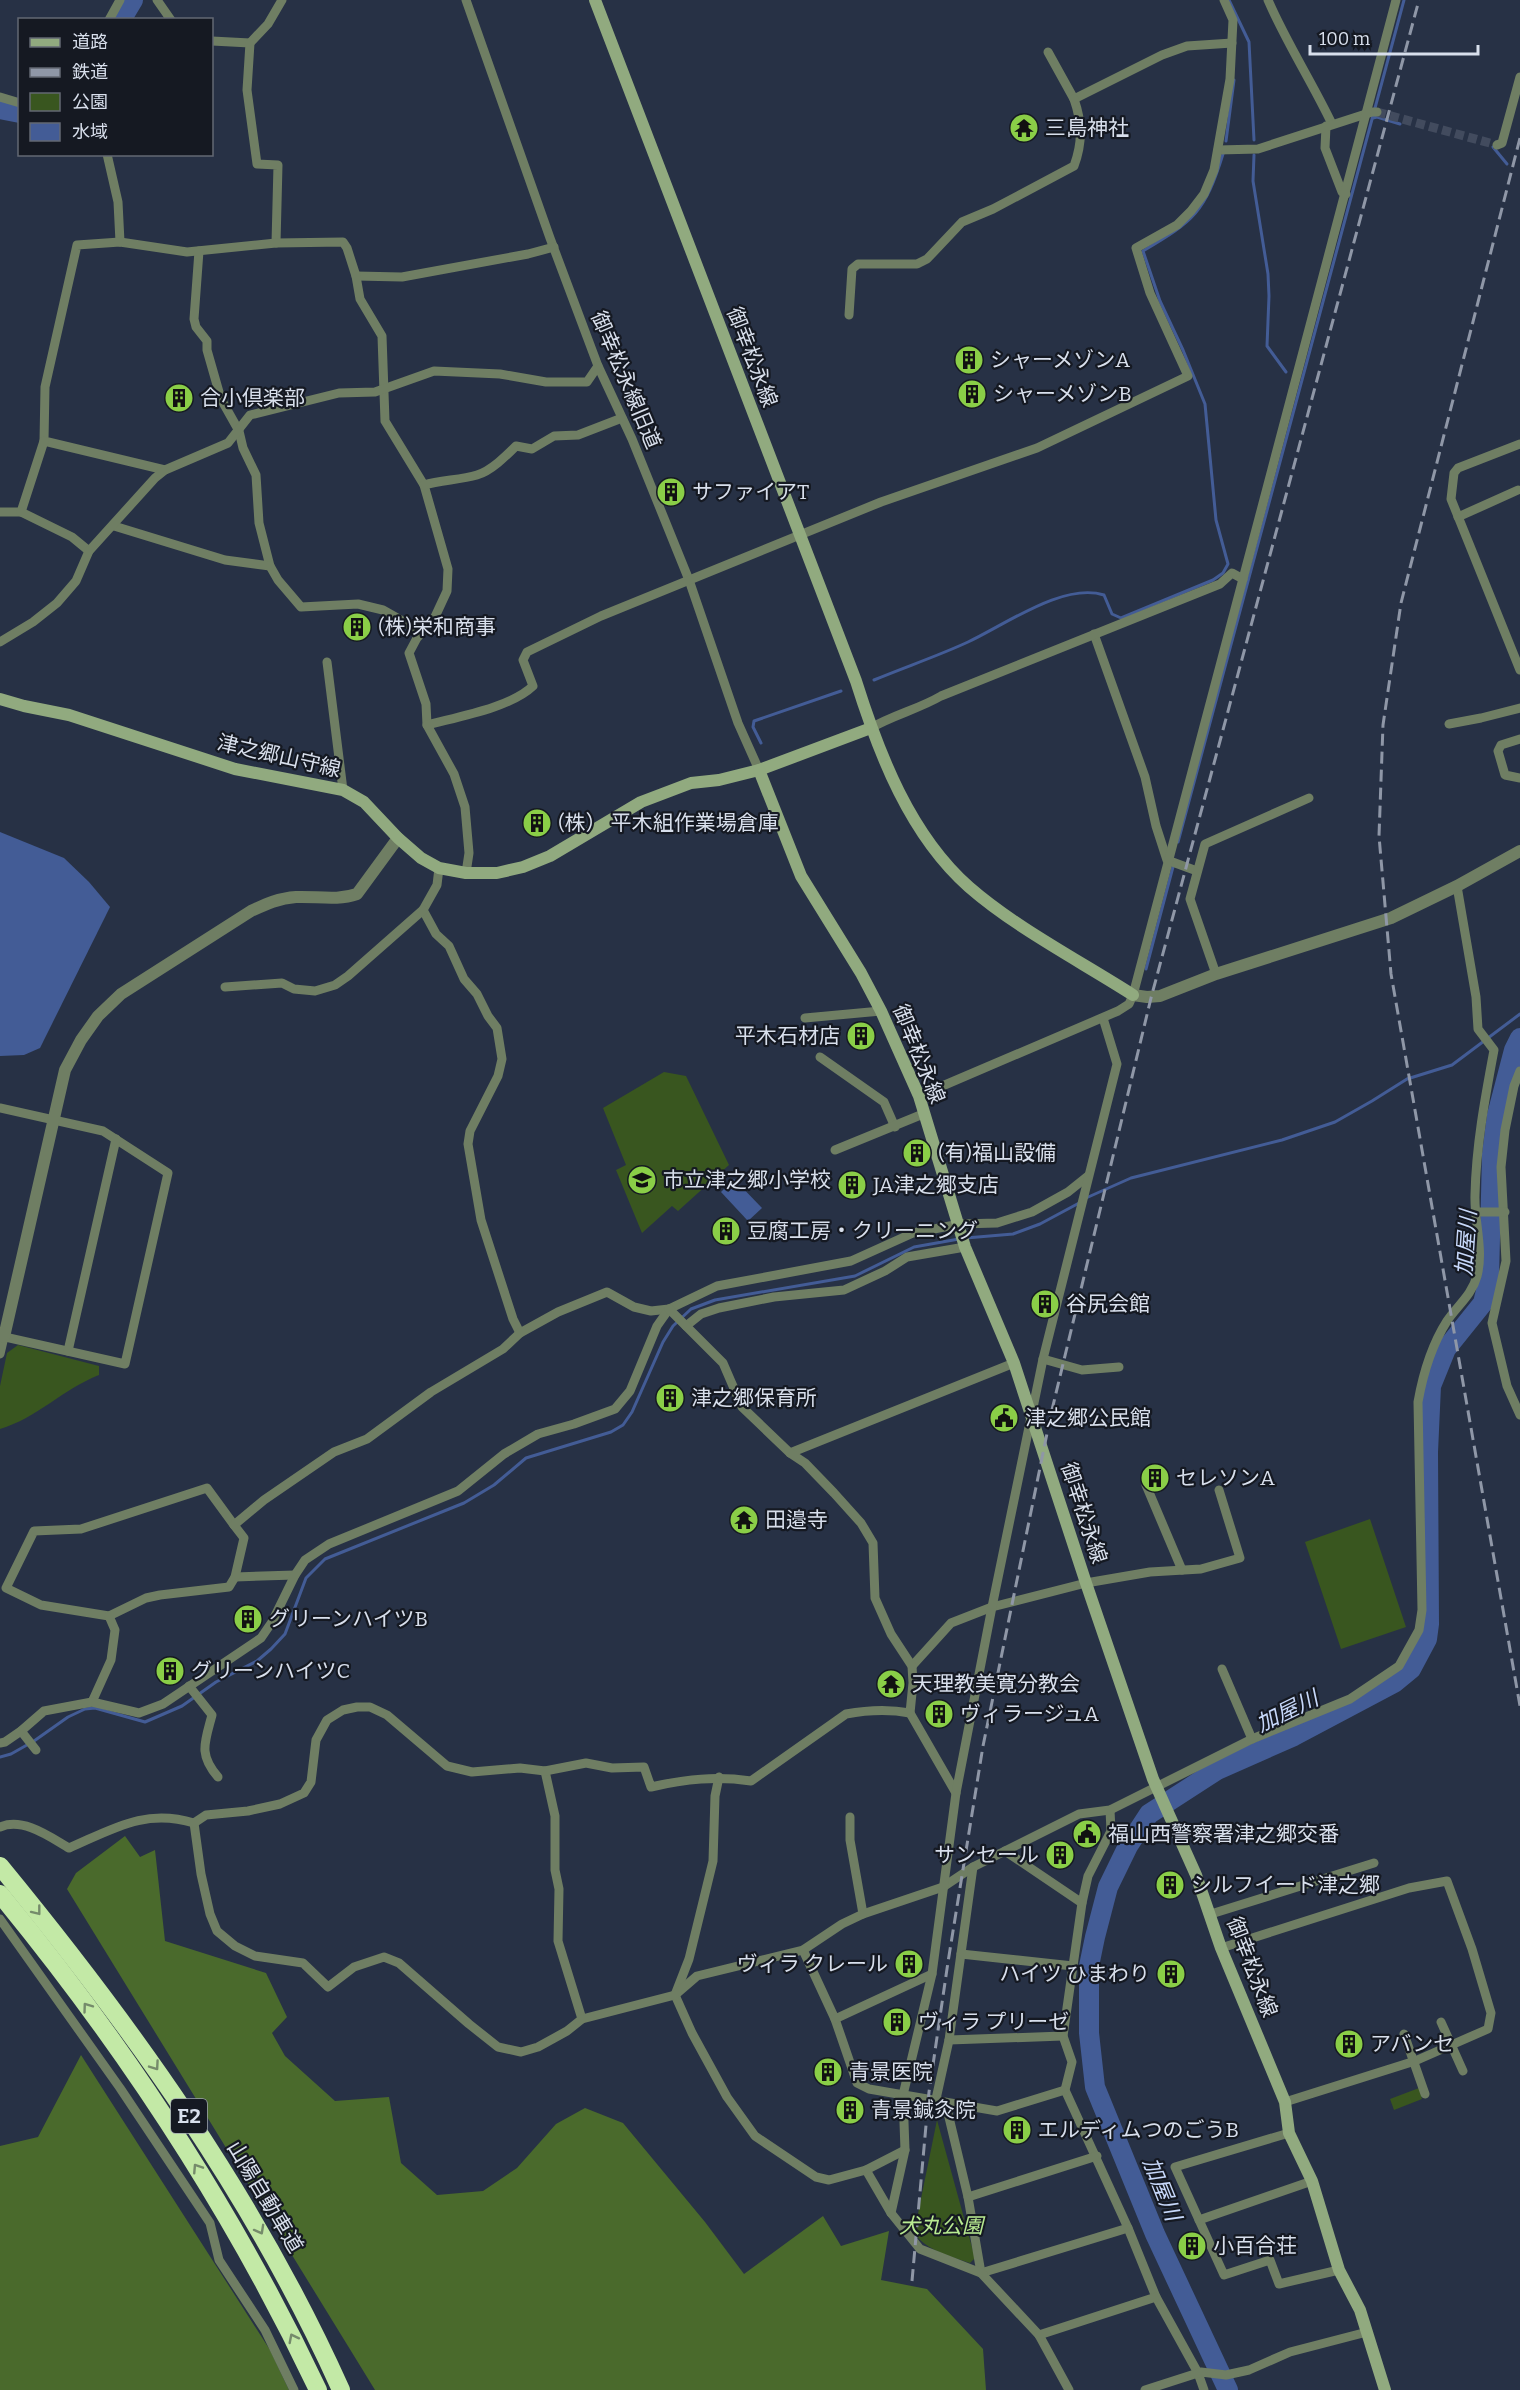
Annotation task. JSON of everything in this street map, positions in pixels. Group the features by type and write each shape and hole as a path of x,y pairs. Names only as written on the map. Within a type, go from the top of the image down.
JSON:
{"highway":[{"name":"山陽自動車道","path":"0,1866 153,2062 207,2144 245,2204 296,2294 341,2390"},
{"name":"山陽自動車道","path":"0,1894 53,1958 117,2048 228,2216 278,2308 318,2390"},
{"path":"0,1904 53,1958"}],"main road":[{"name":"御幸松永線","path":"595,0 871,728 914,821 936,852 969,886 1011,918 1133,995"},
{"name":"津之郷山守線","path":"0,699 69,715 236,769 343,790 364,802 398,838 421,858 438,868 466,873 497,873 523,867 550,856 641,802 691,783 759,771"},
{"path":"759,771 871,728"},
{"name":"御幸松永線","path":"759,771 801,876 861,973 920,1096 923,1114 963,1236 1032,1414 1086,1583 1158,1792 1196,1875 1221,1948 1285,2102 1289,2133 1312,2181 1339,2270 1360,2310 1384,2390"}],"street":[{"path":"110,18 120,0"},
{"path":"157,0 170,18"},
{"path":"276,243 278,165 257,164 247,90 250,43 268,24 282,0"},
{"name":"御幸松永線旧道","path":"466,0 598,366 689,580 738,723 759,771"},
{"path":"427,725 487,710 527,692 533,686 523,660 527,652 601,616 881,502 1037,448 1188,376 1150,293 1136,249 1177,225 1191,211 1204,194 1214,170 1230,79 1233,20 1224,0"},
{"path":"1268,0 1329,125 1325,148 1342,192 1346,194"},
{"path":"920,1096 1103,1017 1129,1004 1133,995 1172,862 1243,579 1346,194 1372,113 1396,0"},
{"path":"213,41 250,43"},
{"path":"1074,99 1162,55 1187,46 1232,43"},
{"path":"849,315 852,269 858,264 917,264 927,259 962,222 993,209 1074,166 1079,153 1081,118 1074,99 1048,52"},
{"path":"1497,145 1502,143 1520,77"},
{"path":"0,97 18,102"},
{"path":"1218,150 1258,149 1372,113"},
{"path":"107,156 118,202 120,242"},
{"path":"21,512 44,441 45,387 77,244 120,242 188,252 276,243 343,242 356,276 360,299 382,336 386,421 424,485 448,569 447,591 434,619 422,632 409,653 417,683 426,704 427,725 454,774 465,807 469,853 466,873"},
{"path":"356,276 402,276 517,256 554,247"},
{"path":"199,251 194,320 196,327 207,341 207,350 221,399 239,431 243,448 256,476 259,523 270,566 278,580 301,608 358,604 383,610 422,632"},
{"path":"0,642 33,622 57,603 76,581 89,551 114,526 139,495 165,470 228,443 250,415 339,393 375,392 434,371 500,374 546,382 587,382 598,366"},
{"path":"424,485 449,478 479,475 516,446 532,449 554,436 578,435 622,418"},
{"path":"44,441 165,470"},
{"path":"1520,444 1458,468 1454,473 1451,499 1520,670"},
{"path":"1458,517 1518,490"},
{"path":"0,512 21,512 72,537 89,551"},
{"path":"114,526 225,560 270,566"},
{"path":"871,728 942,696 1220,584 1232,573 1243,579"},
{"path":"1094,634 1145,777 1156,826 1172,862 1197,871"},
{"path":"327,662 343,790"},
{"path":"1449,724 1520,708"},
{"path":"1520,739 1501,746 1498,751 1505,775 1520,778"},
{"path":"1216,974 1190,899 1204,844 1309,798"},
{"path":"0,1354 2,1337 65,1070 98,1016 121,994 251,911 272,901 294,897 347,897 357,894 398,838"},
{"path":"1133,995 1160,996 1216,974 1391,918 1457,886 1520,851"},
{"path":"225,987 282,983 294,989 315,991 334,985 348,976 423,910 437,885 438,868"},
{"path":"194,1822 201,1874 210,1914 217,1931 235,1946 255,1956 303,1963 328,1987 354,1967 384,1957 399,1963 498,2047 521,2052 538,2047 555,2038 582,2019 675,1995 697,1976 803,1950 842,1924 863,1914 943,1887 973,1867 1079,1814 1110,1810 1158,1792 1252,1739 1350,1700 1392,1673 1399,1666 1419,1630 1422,1610 1418,1402 1422,1375 1446,1322 1473,1289 1477,1275 1478,1150 1494,1050 1478,1029 1476,997 1457,886"},
{"path":"423,910 436,934 449,946 464,979 477,994 496,1028 502,1059 498,1076 470,1131 468,1144 482,1220 513,1319 520,1333"},
{"path":"805,1018 881,1011"},
{"path":"891,2213 905,2150 903,2095 932,1974 956,1793 992,1607 1043,1359 1117,1064 1103,1017"},
{"path":"820,1057 884,1102 895,1127"},
{"path":"1520,1071 1514,1086 1505,1130 1501,1167 1506,1261 1492,1323 1507,1386 1520,1415"},
{"path":"0,1108 103,1131 168,1173 126,1364 2,1337"},
{"path":"835,1150 923,1114"},
{"path":"68,1352 116,1139"},
{"path":"686,1326 700,1314 719,1308 774,1297 844,1290 885,1271 907,1257 1032,1212 1068,1192 1088,1176"},
{"path":"1478,1212 1503,1212"},
{"path":"234,1525 264,1500 334,1452 367,1439 431,1392 503,1349 520,1333 558,1312 607,1292 634,1307 651,1311 669,1309 717,1286 851,1261 913,1233 963,1236"},
{"path":"770,1277 774,1297"},
{"path":"669,1309 723,1363 742,1407 790,1453 805,1463 834,1493 861,1523 873,1543 875,1598 891,1634 912,1665 910,1713 956,1793"},
{"path":"0,1743 21,1731 44,1711 92,1702 139,1713 163,1704 261,1638 305,1560 329,1544 458,1491 504,1454 538,1434 584,1421 615,1409 630,1391 657,1326 669,1309"},
{"path":"1043,1359 1082,1370 1119,1366"},
{"path":"790,1453 1014,1363"},
{"path":"1146,1485 1182,1570"},
{"path":"207,1488 244,1538 235,1577 229,1587 146,1598 109,1616 41,1605 25,1595 6,1588 34,1531 81,1529 207,1488"},
{"path":"912,1665 951,1623 992,1607 1086,1583 1150,1572 1201,1569 1240,1558 1219,1490"},
{"path":"235,1577 295,1575"},
{"path":"92,1702 111,1660 115,1630 109,1616"},
{"path":"1222,1669 1252,1739"},
{"path":"189,1686 212,1715 206,1737 205,1756 207,1765 218,1777"},
{"path":"0,1827 23,1826 44,1833 69,1848 142,1818 173,1816 194,1822 206,1815 248,1811 280,1804 304,1793 311,1782 316,1740 327,1720 343,1710 357,1707 370,1707 387,1715 447,1766 472,1772 520,1768 546,1772 586,1763 626,1769 644,1767 651,1786 681,1780 709,1780 719,1777 751,1781 846,1714 894,1710 910,1713"},
{"path":"21,1731 36,1750"},
{"path":"546,1772 555,1816 555,1870 559,1889 558,1941 582,2019"},
{"path":"719,1777 715,1796 713,1860 688,1959 675,1995 692,2032 727,2097 755,2136 816,2177 829,2180 866,2170 905,2150"},
{"path":"1110,1810 1112,1831 1088,1876 1082,1903 1063,2036 1072,2062 1065,2090 1097,2156 1156,2297 1200,2372 1204,2390"},
{"path":"850,1817 850,1840 863,1914"},
{"path":"1005,1851 1082,1903"},
{"path":"1211,1914 1374,1863"},
{"path":"936,2099 949,2040 973,1867"},
{"path":"1221,1948 1409,1888 1447,1881 1472,1949 1491,2013 1488,2030 1415,2061 1285,2102"},
{"path":"0,1919 77,2025 210,2223 219,2260 265,2330 294,2390"},
{"path":"803,1950 835,2019 857,2083 868,2089 997,2111 1065,2090"},
{"path":"961,1954 1073,1966"},
{"path":"835,2019 932,1974"},
{"path":"1441,2022 1463,2071"},
{"path":"1404,2034 1425,2094"},
{"path":"949,2040 1063,2036"},
{"path":"936,2099 947,2109 968,2198 981,2272"},
{"path":"1289,2133 1175,2167 1224,2275 1270,2260 1279,2284 1339,2270"},
{"path":"968,2198 1097,2156"},
{"path":"866,2170 891,2213 920,2249 981,2272 1039,2335 1069,2390"},
{"path":"1199,2220 1312,2181"},
{"path":"981,2272 1128,2228"},
{"path":"1039,2335 1156,2297"},
{"path":"1145,2390 1200,2372 1227,2375 1249,2370 1290,2352 1367,2332"}],"green space":[{"path":"664,1072 686,1076 729,1165 678,1211 672,1206 642,1233 616,1170 626,1165 603,1108"},
{"path":"18,1345 99,1366 99,1375 26,1418 0,1429 0,1386 7,1353"},
{"path":"1370,1519 1406,1627 1341,1649 1305,1542"},
{"path":"125,1836 140,1857 155,1850 165,1941 266,1973 287,2017 272,2033 285,2056 335,2101 389,2097 401,2163 437,2195 483,2191 517,2168 556,2124 585,2108 623,2123 705,2222 744,2274 823,2216 841,2246 889,2231 881,2280 927,2289 983,2349 986,2390 375,2390 67,1889 76,1873"},
{"path":"81,2055 270,2350 289,2390 0,2390 0,2146 38,2137"},
{"path":"1419,2088 1422,2099 1394,2110 1390,2099"},
{"name":"犬丸公園","path":"937,2120 975,2258 970,2263 932,2249 914,2233"}],"water":[{"path":"0,832 64,858 89,882 110,907 40,1048 24,1055 0,1056"},
{"path":"734,1179 762,1208 748,1221 721,1192"}],"waterway":[{"path":"122,18 133,0"},
{"path":"1229,0 1249,42 1254,140"},
{"path":"1178,842 1404,0"},
{"path":"1226,141 1234,80"},
{"path":"0,109 18,113"},
{"path":"1373,118 1377,117 1400,124"},
{"path":"1493,147 1507,164"},
{"path":"874,680 957,647 1034,607 1071,594 1104,595 1112,614 1121,618 1213,580 1223,573 1228,564 1216,520 1205,404 1160,301 1143,251 1174,231 1195,213 1210,189 1223,154"},
{"path":"1254,155 1253,181 1268,274 1267,346 1286,372"},
{"path":"761,743 753,727 754,721 841,691"},
{"path":"1146,969 1174,863"},
{"path":"1086,1198 1131,1178 1282,1140 1335,1122 1407,1079 1452,1065 1520,1014"},
{"name":"加屋川","path":"1228,2390 1155,2234 1095,2087 1089,2033 1089,1966 1095,1937 1108,1887 1128,1846 1149,1814 1217,1770 1294,1736 1394,1683 1411,1669 1427,1639 1429,1624 1428,1452 1431,1386 1446,1349 1483,1303 1489,1279 1492,1154 1497,1115 1514,1050 1520,1038"},
{"path":"966,1238 1013,1234 1040,1224 1081,1202"},
{"path":"0,1757 11,1754 68,1717 85,1709 95,1708 145,1722 182,1706 216,1682 257,1661 271,1649 285,1634 306,1578 325,1559 464,1503 494,1485 526,1458 611,1432 623,1425 632,1412 663,1342 673,1326 691,1309 715,1300 855,1276 914,1247 959,1239"}],"tunnel":[{"path":"1377,112 1497,145"}],"railway":[{"path":"912,2281 929,2092 948,1962 983,1746 1051,1414 1151,998 1419,0"},
{"path":"1520,138 1401,603 1383,725 1379,836 1391,974 1520,1706"}],"place":[{"name":"三島神社","path":"1024,128"},
{"name":"シャーメゾンA","path":"969,360"},
{"name":"シャーメゾンB","path":"972,394"},
{"name":"合小倶楽部","path":"179,398"},
{"name":"サファイアT","path":"671,492"},
{"name":"(株)栄和商事","path":"357,627"},
{"name":"(株） 平木組作業場倉庫","path":"537,823"},
{"name":"平木石材店","path":"861,1036"},
{"name":"(有)福山設備","path":"917,1153"},
{"name":"市立津之郷小学校","path":"642,1180"},
{"name":"JA津之郷支店","path":"852,1185"},
{"name":"豆腐工房・クリーニング","path":"726,1231"},
{"name":"谷尻会館","path":"1045,1304"},
{"name":"津之郷保育所","path":"670,1398"},
{"name":"津之郷公民館","path":"1004,1418"},
{"name":"セレソンA","path":"1155,1478"},
{"name":"田邉寺","path":"744,1520"},
{"name":"グリーンハイツB","path":"248,1619"},
{"name":"グリーンハイツC","path":"170,1671"},
{"name":"天理教美寛分教会","path":"891,1684"},
{"name":"ヴィラージュA","path":"939,1714"},
{"name":"福山西警察署津之郷交番","path":"1087,1834"},
{"name":"サンセール","path":"1060,1855"},
{"name":"シルフイード津之郷","path":"1170,1885"},
{"name":"ヴィラ クレール","path":"909,1964"},
{"name":"ハイツ ひまわり","path":"1171,1974"},
{"name":"ヴィラ プリーゼ","path":"897,2022"},
{"name":"アバンセ","path":"1349,2044"},
{"name":"青景医院","path":"828,2072"},
{"name":"青景鍼灸院","path":"850,2110"},
{"name":"エルディムつのごうB","path":"1017,2130"},
{"name":"小百合荘","path":"1192,2246"}]}
